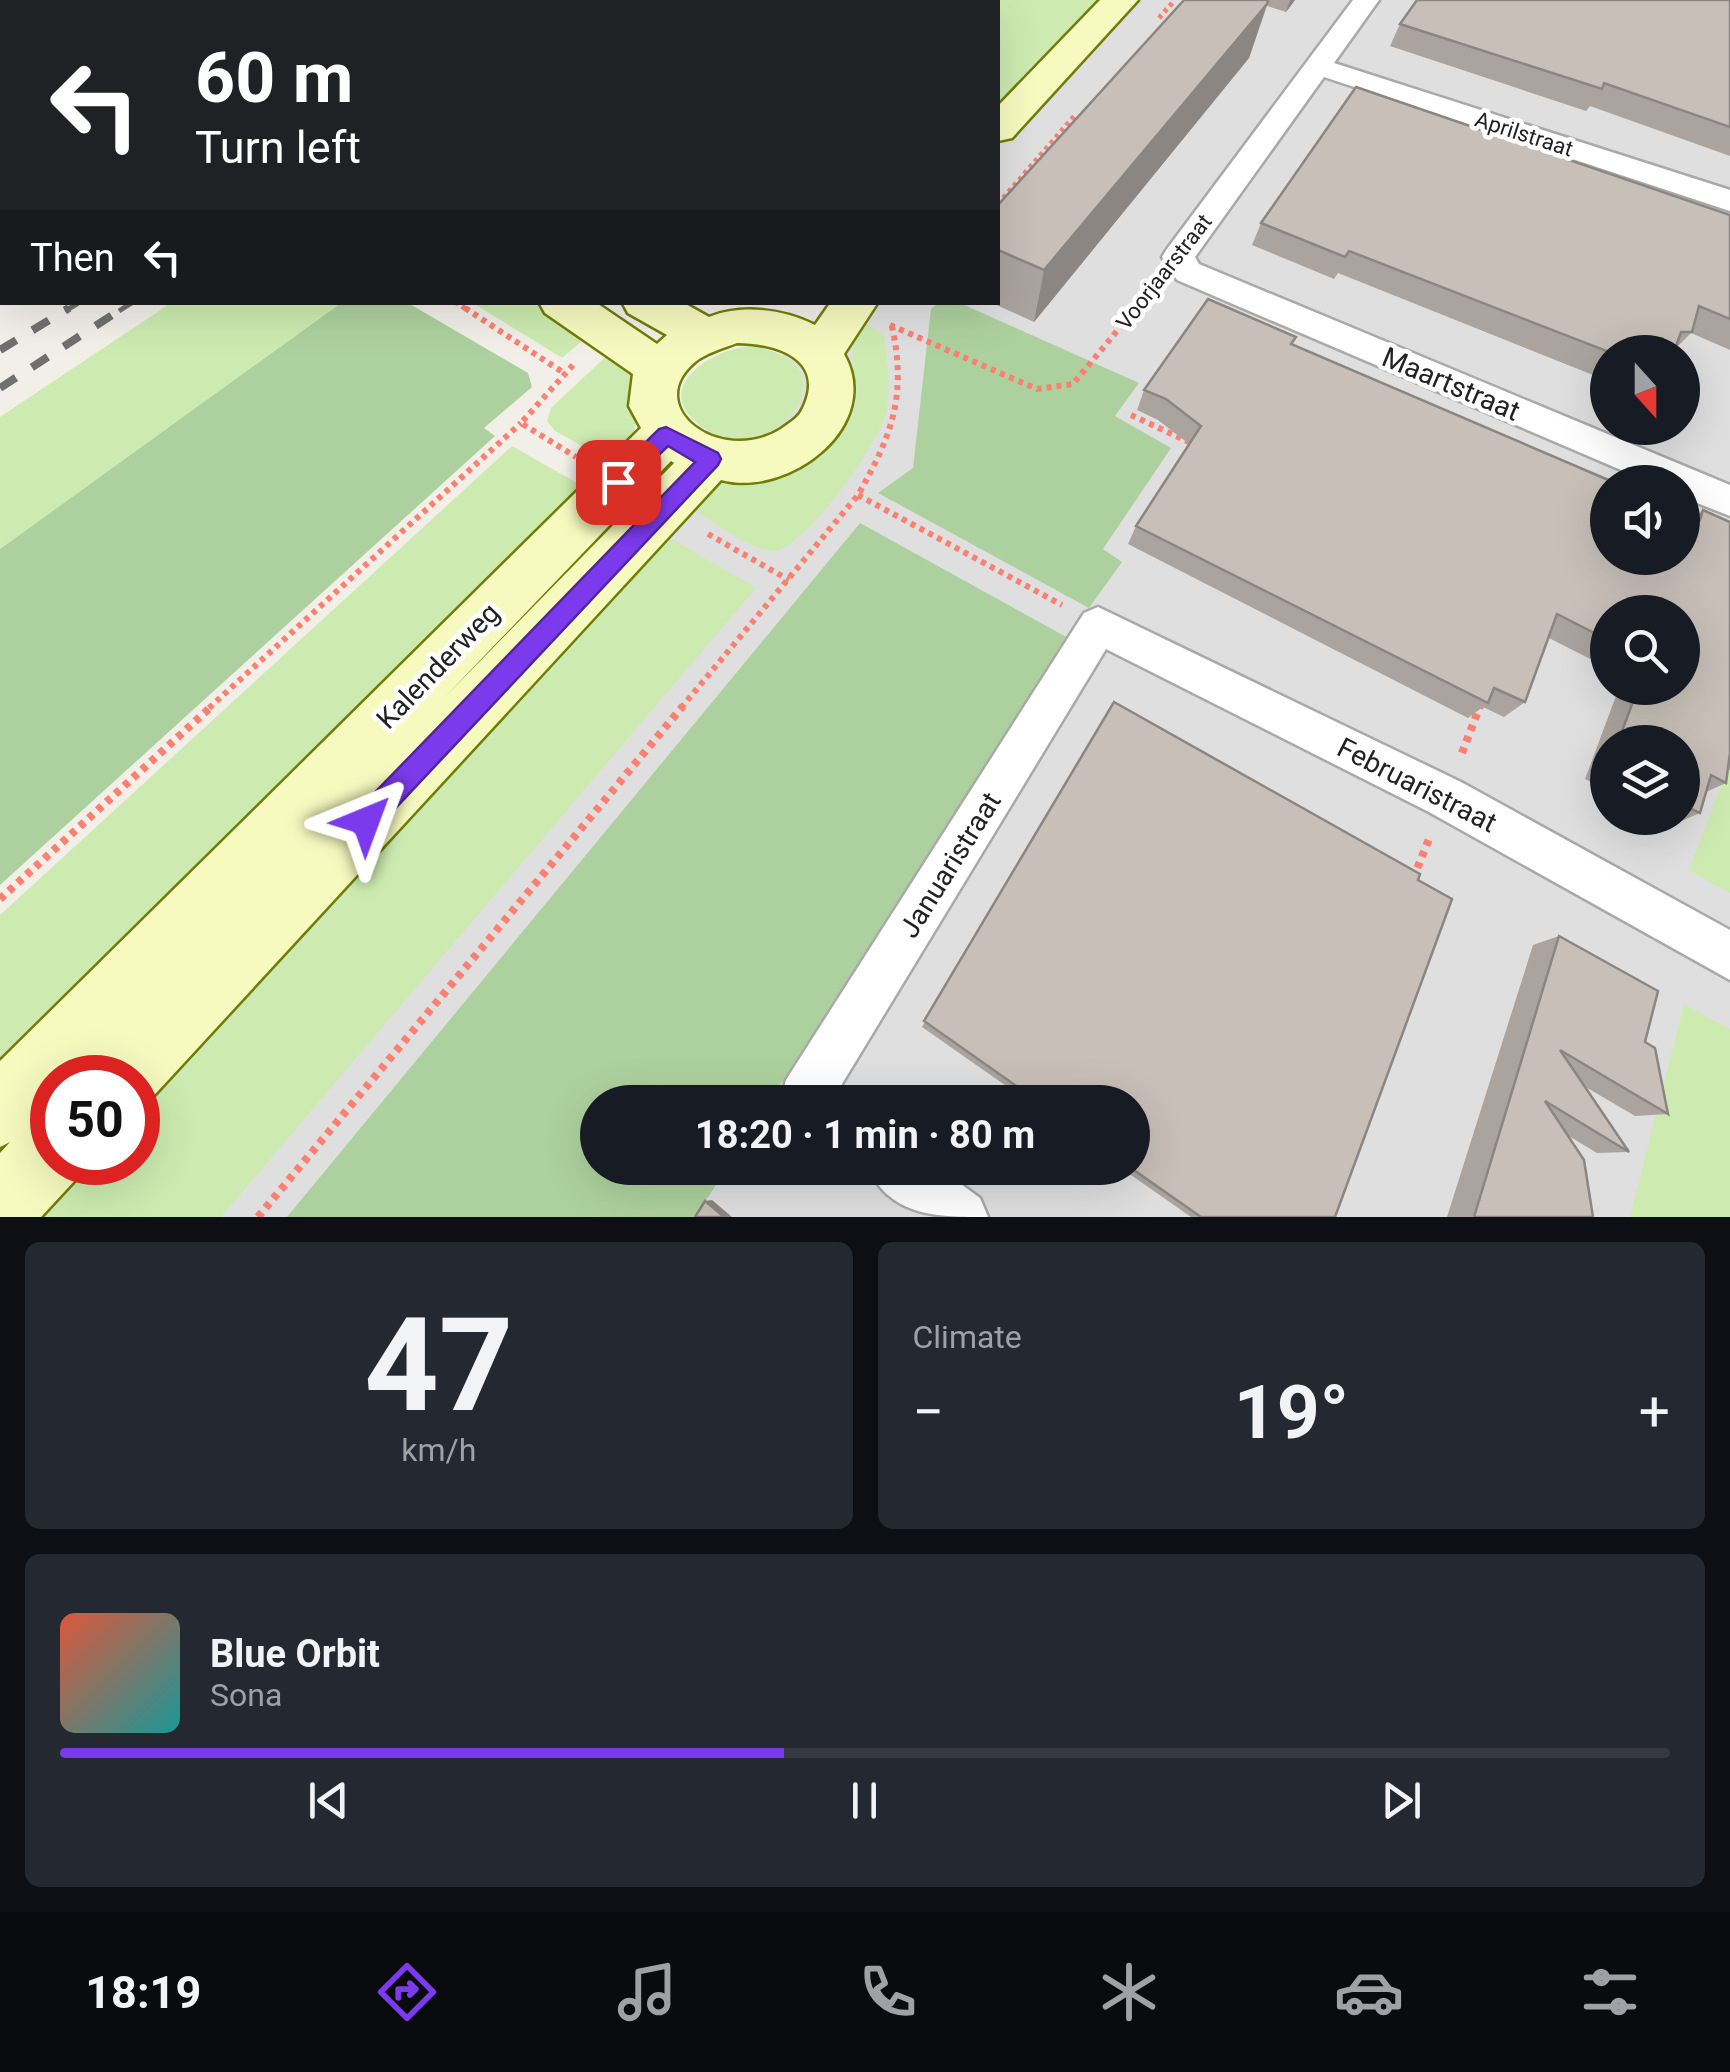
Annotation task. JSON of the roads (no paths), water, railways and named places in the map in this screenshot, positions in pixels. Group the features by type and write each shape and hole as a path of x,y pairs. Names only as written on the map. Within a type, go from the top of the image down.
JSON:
{"main road":[{"path":"1000,126 1120,0"},
{"path":"565,305 660,369"},
{"path":"649,305 702,334"},
{"path":"782,314 795,335 820,353 832,378 831,405 822,422 806,439 761,460 688,447 654,415 652,390 660,369 678,348 702,334 782,314"},
{"path":"820,353 874,314"},
{"name":"Kalenderweg","path":"143,1055 688,447"},
{"name":"Kalenderweg","path":"0,1111 688,447"},
{"path":"0,1206 30,1174"}],"street":[{"name":"Voorjaarstraat","path":"1178,257 1366,0"},
{"name":"Aprilstraat","path":"1318,66 1730,201"},
{"name":"Maartstraat","path":"1178,257 1188,272 1204,281 1730,502"},
{"name":"Februaristraat","path":"1098,625 1445,797 1730,956"},
{"name":"Januaristraat","path":"812,1085 1098,625"},
{"path":"918,1185 960,1217"}],"railway":[{"path":"65,311 75,305"},
{"path":"119,311 128,305"},
{"path":"0,350 69,308"},
{"path":"0,388 123,308"}]}
